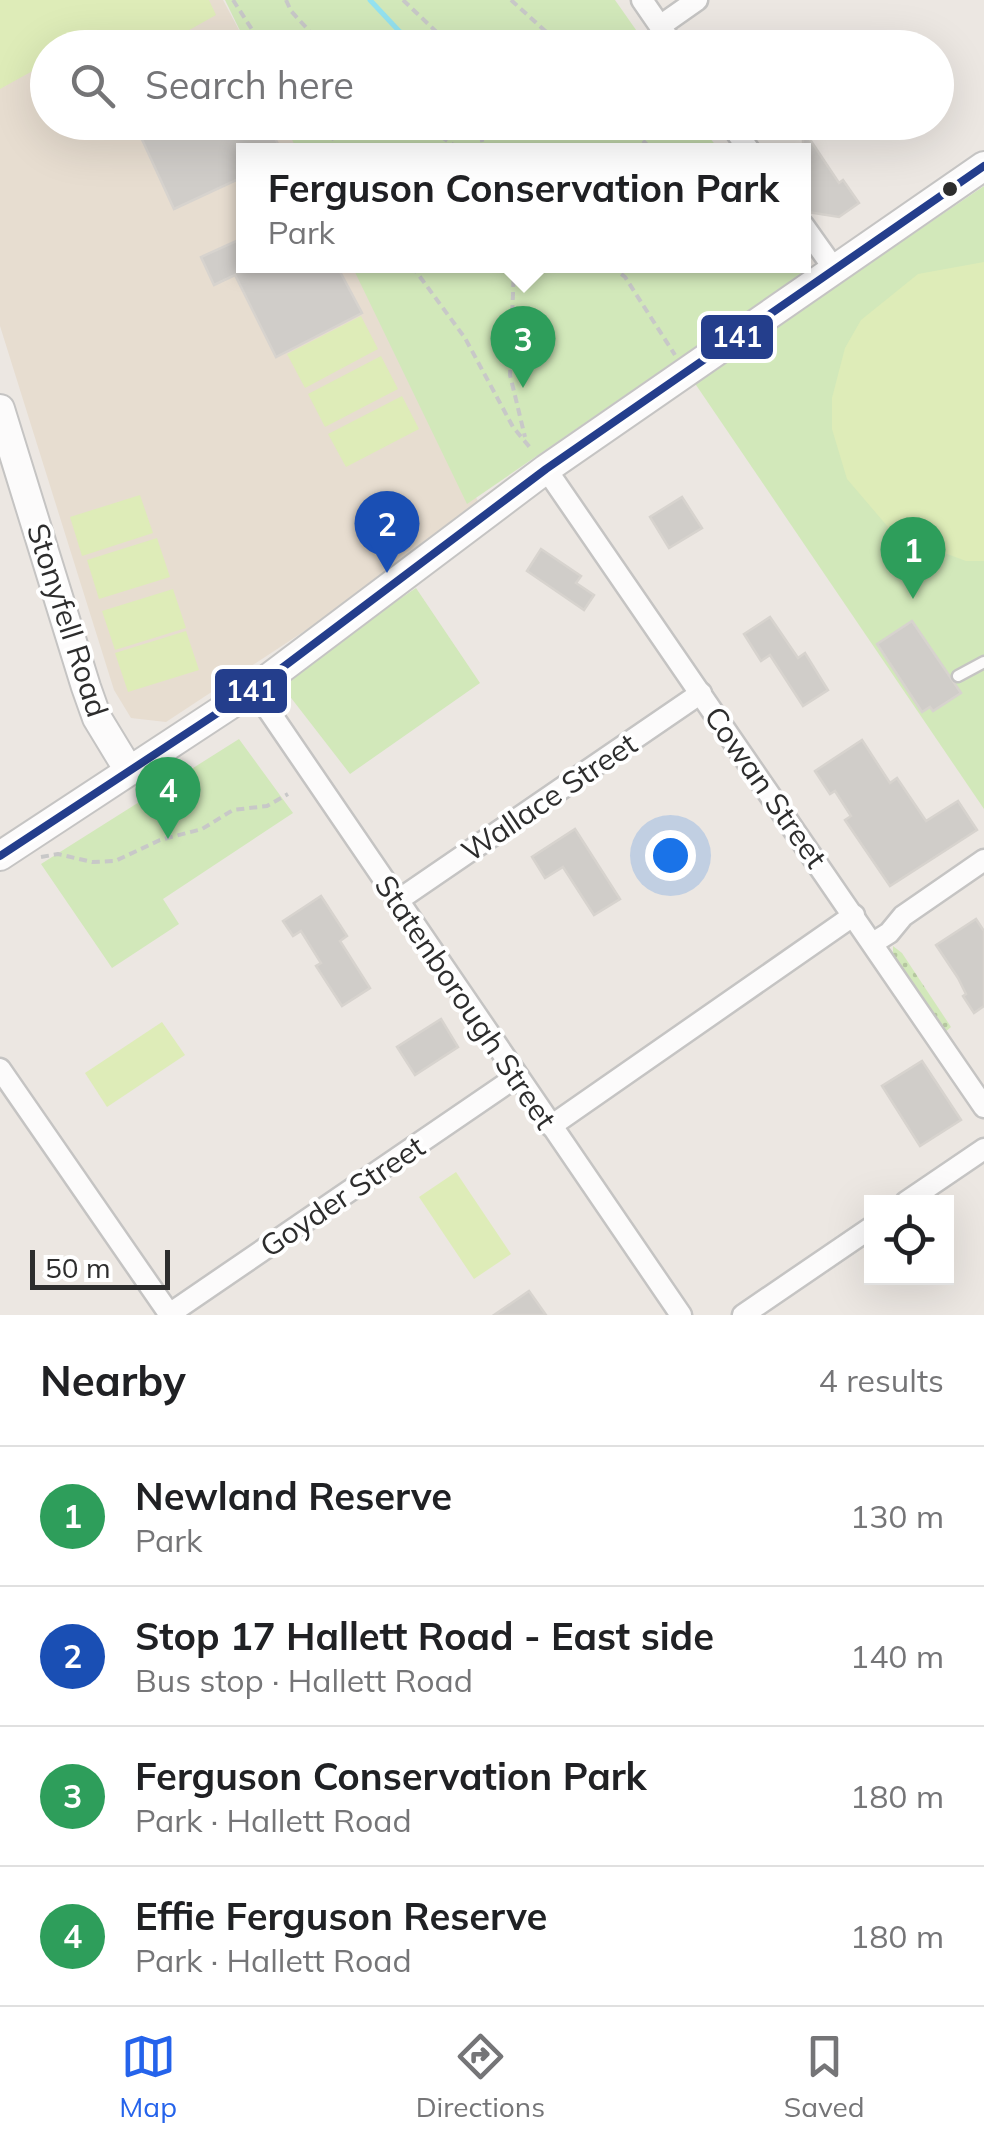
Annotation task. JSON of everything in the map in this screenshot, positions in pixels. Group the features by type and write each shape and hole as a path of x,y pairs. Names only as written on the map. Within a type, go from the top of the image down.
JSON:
{"main road":[{"path":"0,856 254,688 546,468 984,166"},
{"name":"Stonyfell Road","path":"0,409 97,718 128,769"}],"street":[{"path":"642,0 663,30"},
{"path":"660,26 698,0"},
{"path":"811,237 835,270"},
{"name":"Cowan Street","path":"546,468 984,1107"},
{"name":"Statenborough Street","path":"254,688 680,1315"},
{"name":"Wallace Street","path":"397,901 701,693"},
{"path":"873,943 904,916 984,860"},
{"path":"551,1126 854,915"},
{"path":"0,1069 169,1315"},
{"name":"Goyder Street","path":"169,1315 516,1077"},
{"path":"916,1195 984,1149"},
{"path":"744,1315 864,1232"}],"lane":[{"path":"958,676 984,662"}],"path":[{"path":"233,0 252,30"},
{"path":"286,0 308,30"},
{"path":"403,0 434,30"},
{"path":"511,0 544,30"},
{"path":"653,30 660,26"},
{"path":"417,273 465,338 513,427 546,468"},
{"path":"514,273 510,375 526,442"},
{"path":"621,273 687,373"},
{"path":"41,857 58,854 92,862 115,860 160,840 202,828 233,810 267,806 288,794"}],"shaded area":[{"path":"0,0 223,0 239,30 30,30 30,140 295,140 296,143 236,143 236,273 362,273 484,513 166,722 131,718 114,690 0,326"}],"green space":[{"path":"0,0 209,0 216,15 189,30 30,30 30,72 0,89"},
{"path":"225,0 615,0 636,30 240,30"},
{"path":"292,140 714,143 294,143"},
{"path":"984,186 984,809 694,382"},
{"path":"984,262 984,561 966,561 894,534 847,479 832,429 832,398 845,348 861,320 918,274"},
{"path":"355,273 803,273 467,504"},
{"path":"361,316 378,349 305,388 287,354"},
{"path":"381,356 398,389 325,427 308,394"},
{"path":"402,396 419,429 346,467 328,434"},
{"path":"140,495 153,533 82,556 70,517"},
{"path":"157,538 170,577 99,599 87,560"},
{"path":"416,588 480,683 350,774 278,681"},
{"path":"173,589 186,628 115,650 102,611"},
{"path":"186,631 199,670 128,692 115,653"},
{"path":"239,739 293,813 163,899 179,924 112,968 41,864"},
{"path":"893,946 902,953 951,1027 944,1033 893,957"},
{"path":"162,1022 185,1055 107,1107 85,1073"},
{"path":"456,1172 511,1254 474,1279 419,1197"}],"building":[{"path":"142,140 276,140 278,143 236,143 236,180 174,209"},
{"path":"810,140 839,183 843,180 859,203 839,217 811,212 811,143 803,143"},
{"path":"236,241 236,273 341,273 362,313 276,357 235,275 214,285 201,257"},
{"path":"682,497 702,528 669,548 650,517"},
{"path":"541,549 581,576 576,583 594,595 584,610 527,571"},
{"path":"770,617 798,658 805,653 828,690 803,706 770,655 761,661 744,634"},
{"path":"912,621 961,693 933,711 930,707 922,712 877,644"},
{"path":"862,740 890,783 897,778 926,821 958,801 977,830 890,886 845,820 851,816 835,791 830,794 815,771"},
{"path":"575,829 620,899 594,915 563,867 545,878 532,857"},
{"path":"321,896 347,936 340,941 370,988 342,1006 316,966 321,963 301,931 293,936 283,921"},
{"path":"976,919 984,931 984,1006 974,1013 958,978 936,945"},
{"path":"441,1019 458,1047 415,1075 397,1047"},
{"path":"922,1061 961,1120 920,1146 882,1086"},
{"path":"529,1291 546,1315 494,1315"}],"waterway":[{"path":"370,0 398,30"}],"transit line":[{"name":"141","path":"0,856 254,689 546,469 984,166"}],"place":[{"name":"Ferguson Conservation Park","path":"523,388"},
{"name":"Stop 17 Hallett Road - East side","path":"387,573"},
{"name":"Newland Reserve","path":"913,599"},
{"name":"Effie Ferguson Reserve","path":"168,839"}]}
